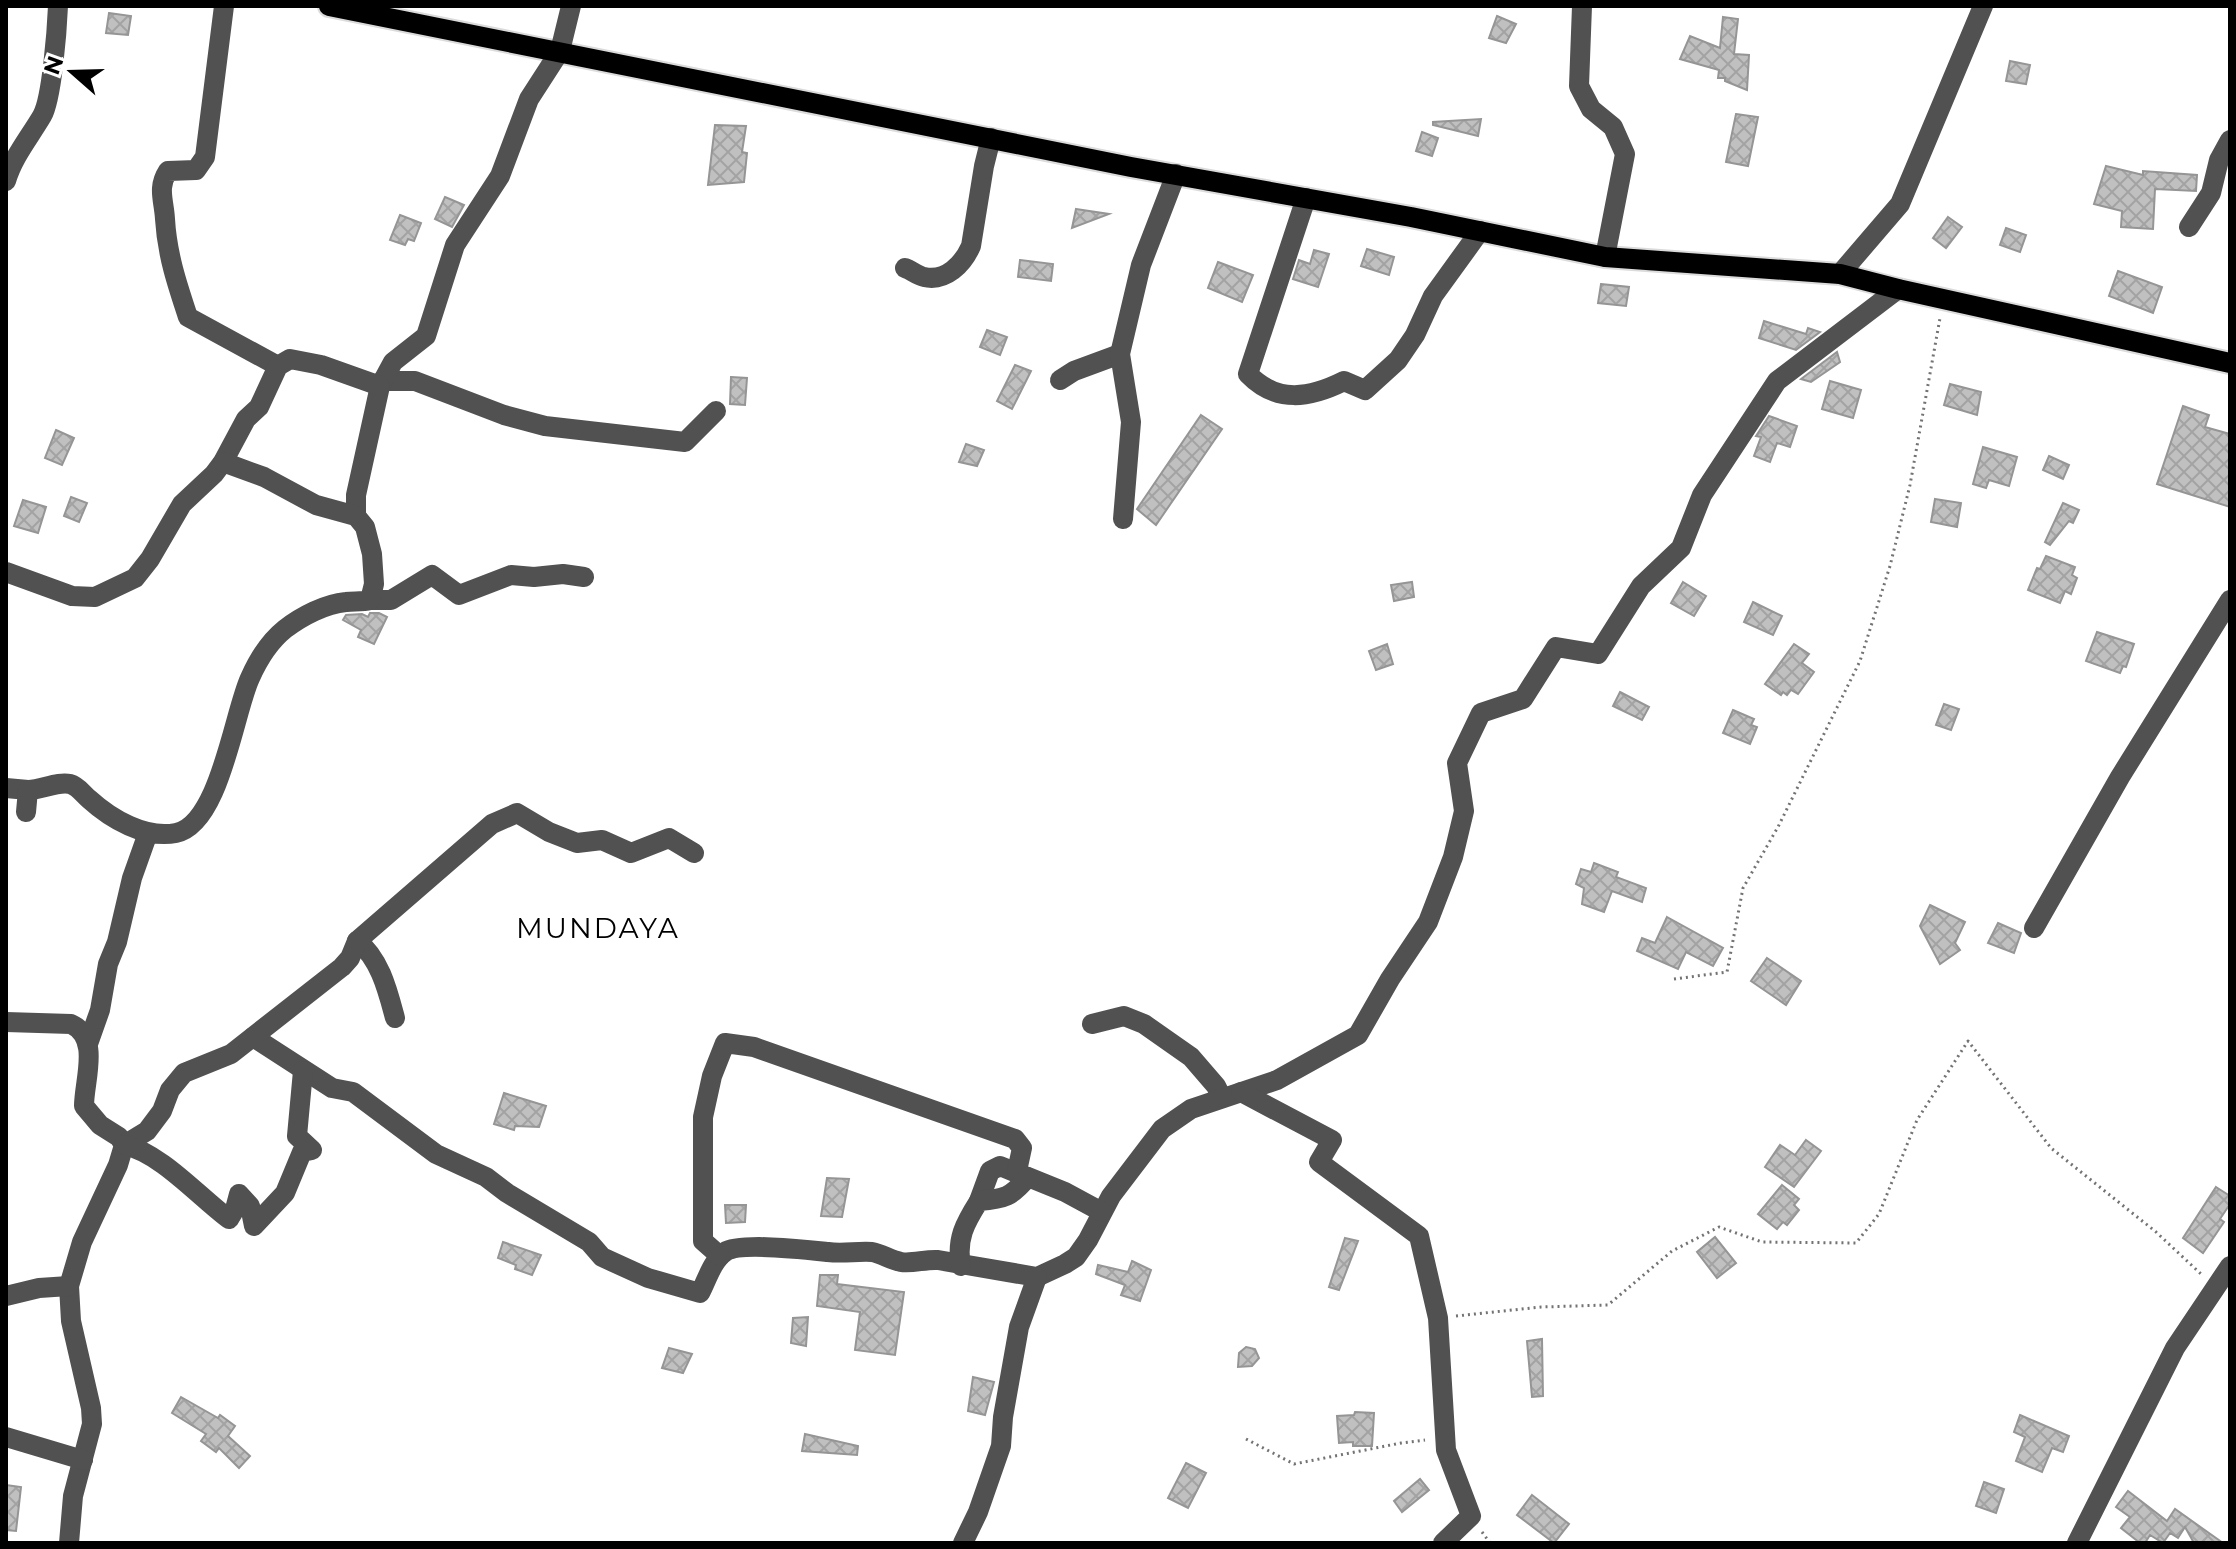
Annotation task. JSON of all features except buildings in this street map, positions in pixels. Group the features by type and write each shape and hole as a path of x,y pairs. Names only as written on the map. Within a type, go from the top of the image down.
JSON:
{"main road":[{"path":"329,6 1605,257 1840,274 2230,363"}],"street":[{"path":"6,181 29,133 43,114 58,6"},
{"path":"224,6 205,157 196,170 168,171 162,180 160,196 165,216 165,237 173,275 188,317 278,366"},
{"path":"356,516 356,495 381,384 393,362 426,336 455,245 500,176 529,99 560,51 571,6"},
{"path":"1582,6 1579,86 1591,109 1613,127 1625,154 1605,257"},
{"path":"1840,274 1900,204 1983,6"},
{"path":"905,268 925,277 948,275 967,256 991,138"},
{"path":"2189,227 2211,193 2219,160 2230,140"},
{"path":"1123,519 1131,422 1120,354 1141,265 1176,174"},
{"path":"1306,198 1248,374 1259,386 1283,396 1323,392 1344,381 1365,390 1383,377 1415,335 1433,296 1480,231"},
{"path":"253,1037 332,1088 353,1092 436,1154 496,1183 507,1193 589,1242 602,1257 648,1278 700,1293 720,1256 728,1250 746,1247 872,1252 903,1263 922,1259 1037,1277 1076,1257 1111,1196 1162,1129 1191,1109 1277,1080 1358,1035 1428,922 1453,857 1464,811 1457,763 1481,713 1523,699 1556,647 1598,654 1641,586 1681,548 1702,495 1777,381 1898,289"},
{"path":"1060,380 1074,371 1120,354"},
{"path":"6,572 72,596 95,597 135,578 150,559 182,504 214,474 233,448 239,429 259,407 278,366 290,359 381,384 415,381 504,415 545,426 685,442 716,411"},
{"path":"223,462 264,477 316,505 356,516 365,527 372,554 374,584 370,600"},
{"path":"6,788 28,790 67,783 112,817 148,833 179,833 208,803 226,759 250,679 268,647 285,629 317,609 344,602 391,600 432,575 459,595 511,575 534,577 563,574 584,577"},
{"path":"2034,928 2120,777 2230,600"},
{"path":"26,812 28,790"},
{"path":"69,1543 73,1496 92,1424 71,1321 69,1286 82,1242 118,1165 124,1145 147,1131 162,1111 170,1090 184,1073 231,1054 253,1037 342,967 350,958 357,941 477,835 492,824 517,813 549,832 577,843 602,840 631,853 669,838 694,853"},
{"path":"148,833 132,878 117,942 108,964 100,1010 88,1044 84,1106 100,1125 119,1137 124,1145 155,1159 229,1219 239,1194 250,1206 254,1226 285,1193 302,1152 312,1150 297,1136 303,1071"},
{"path":"357,941 378,967 390,995 395,1018"},
{"path":"1092,1024 1124,1016 1144,1024 1191,1057 1216,1086 1332,1140 1319,1162 1419,1236 1438,1318 1446,1450 1471,1516 1443,1543"},
{"path":"6,1022 71,1024 80,1028 88,1044"},
{"path":"720,1256 703,1241 703,1117 712,1076 725,1043 754,1047 1015,1139 1022,1148 1023,1174 1014,1193 1000,1199 979,1201"},
{"path":"961,1266 959,1239 965,1222 979,1201 990,1171 1000,1166 1065,1192 1102,1212"},
{"path":"2077,1543 2175,1348 2230,1266"},
{"path":"963,1543 978,1512 1001,1446 1019,1327 1037,1277"},
{"path":"6,1296 39,1288 69,1286"},
{"path":"6,1437 83,1460"}],"path":[{"path":"1674,979 1727,972 1743,888 1778,827 1860,661 1890,566 1910,485 1943,298"},
{"path":"1438,1318 1541,1307 1608,1305 1672,1251 1719,1227 1762,1242 1856,1243 1879,1214 1917,1120 1968,1041 2051,1148 2156,1232 2215,1288"},
{"path":"1246,1439 1294,1464 1401,1443 1445,1439"}],"district":[{"name":"MUNDAYA","path":"598,928"}]}
